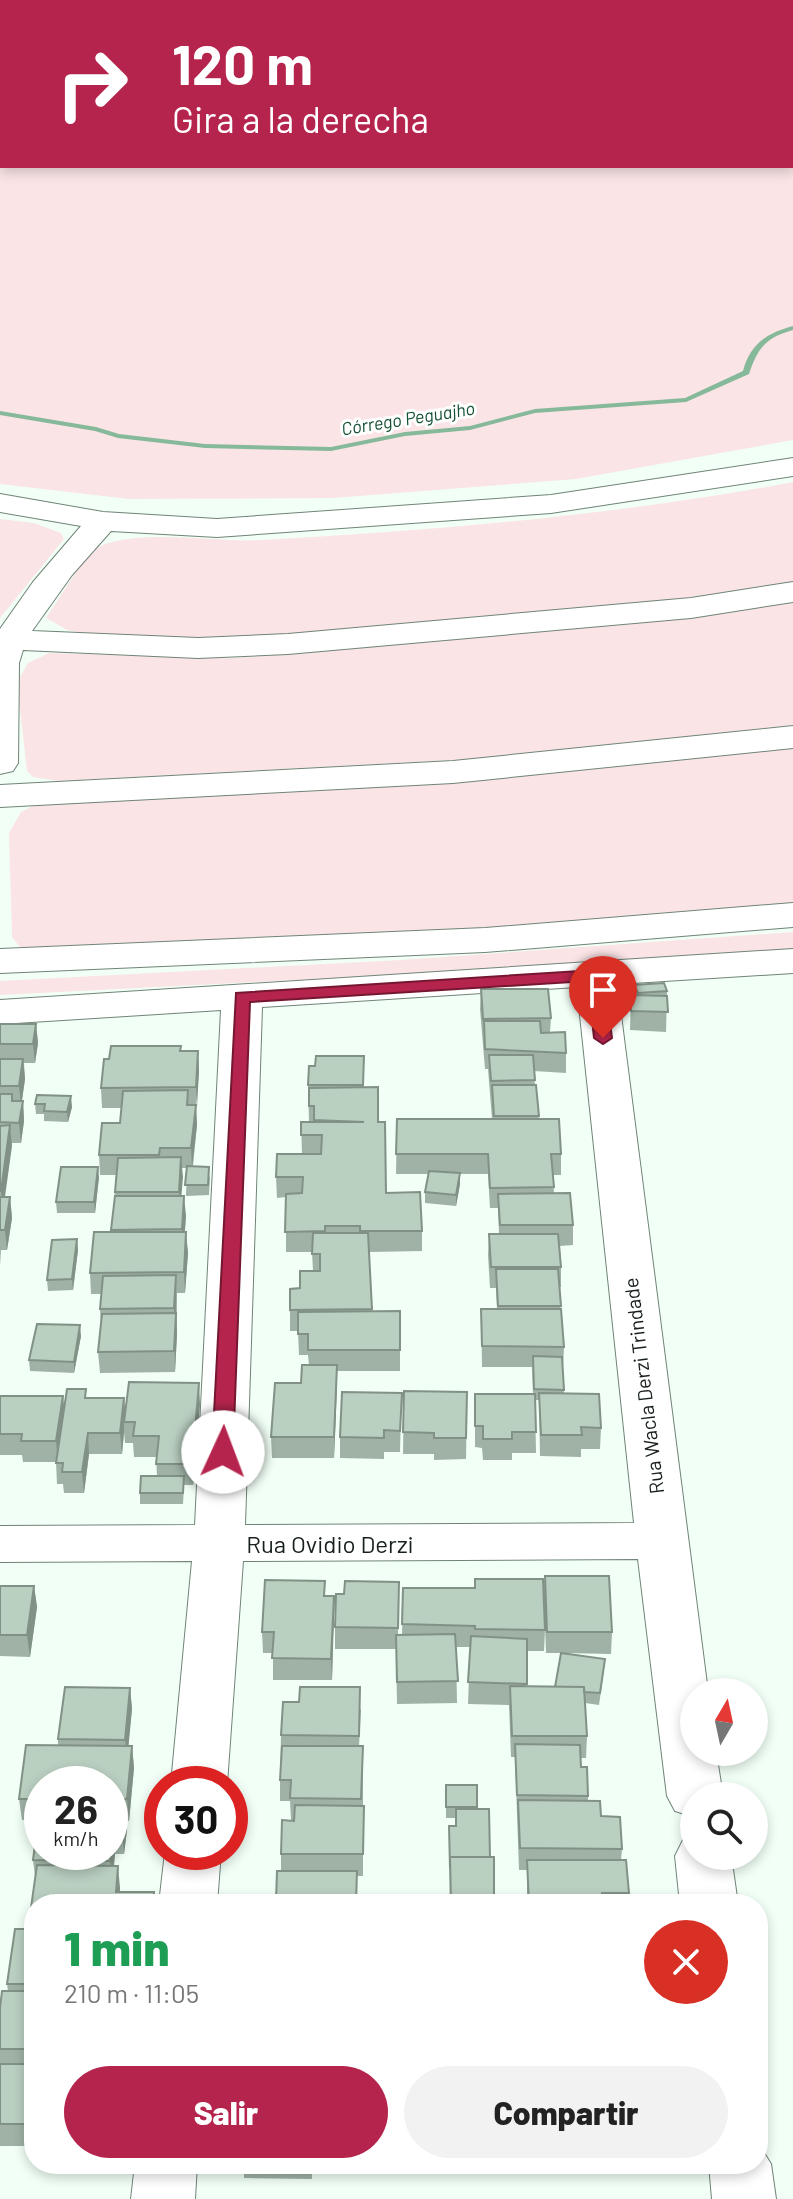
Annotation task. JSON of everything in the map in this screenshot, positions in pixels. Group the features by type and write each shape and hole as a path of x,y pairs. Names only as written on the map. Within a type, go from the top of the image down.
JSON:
{"street":[{"path":"0,503 103,521 217,528 551,504 793,467"},
{"path":"0,763 5,639 77,547 103,521"},
{"path":"5,639 198,648 288,644 691,608 793,592"},
{"path":"0,796 453,772 793,737"},
{"path":"0,961 485,940 793,915"},
{"path":"0,1012 793,961"},
{"name":"Rua Wacla Derzi Trindade","path":"596,976 661,1541 693,1782"},
{"path":"200,1766 219,1543 242,997"},
{"name":"Rua Ovidio Derzi","path":"0,1544 661,1541"},
{"path":"189,1894 191,1870"},
{"path":"705,1870 708,1894"},
{"path":"163,2199 165,2174"},
{"path":"741,2174 744,2199"}],"shaded area":[{"path":"0,168 793,168 793,440 576,479 333,498 129,499 0,484"},
{"path":"793,482 793,583 566,614 228,638 99,636 67,630 46,618 94,551 117,541 158,537 263,540 463,526 662,504"},
{"path":"0,519 34,523 61,533 64,539 0,618"},
{"path":"793,601 793,725 490,758 59,781 33,777 27,771 17,682 28,663 49,653 231,658 289,654 711,614"},
{"path":"793,748 793,903 527,928 38,954 20,947 12,937 9,833 21,812 37,804 504,777"},
{"path":"793,932 793,955 0,995 0,981 401,960"}],"building":[{"path":"664,983 667,991 638,993 634,985"},
{"path":"481,989 548,989 551,1018 483,1019"},
{"path":"631,995 667,996 668,1012 631,1011"},
{"path":"484,1021 540,1021 541,1033 565,1032 566,1053 485,1049"},
{"path":"0,1024 36,1024 33,1044 0,1044"},
{"path":"111,1046 181,1046 180,1051 198,1051 196,1087 101,1088 104,1059 109,1059"},
{"path":"489,1055 533,1055 535,1080 491,1081"},
{"path":"316,1056 364,1056 363,1085 308,1085 309,1066 315,1066"},
{"path":"0,1059 23,1059 19,1086 0,1086"},
{"path":"492,1085 536,1085 539,1116 494,1116"},
{"path":"378,1087 378,1122 385,1122 386,1193 420,1192 422,1231 360,1231 360,1226 325,1226 325,1231 285,1232 286,1194 302,1193 303,1177 276,1177 277,1154 321,1154 322,1135 301,1135 301,1122 364,1122 314,1120 314,1106 309,1106 309,1088"},
{"path":"188,1090 187,1105 196,1105 191,1148 160,1148 159,1155 99,1155 102,1123 120,1123 123,1091"},
{"path":"0,1094 12,1094 12,1101 23,1101 19,1123 0,1122"},
{"path":"37,1095 71,1096 67,1112 44,1111 45,1104 35,1104"},
{"path":"397,1119 559,1119 561,1154 551,1154 554,1187 490,1188 488,1154 396,1154"},
{"path":"10,1125 1,1191 0,1191 0,1126"},
{"path":"181,1157 179,1192 115,1192 118,1158"},
{"path":"187,1166 209,1167 208,1185 185,1185"},
{"path":"61,1167 98,1167 94,1202 56,1202"},
{"path":"429,1171 460,1173 456,1195 425,1192"},
{"path":"570,1193 573,1225 500,1225 498,1194"},
{"path":"115,1196 184,1196 182,1229 111,1230"},
{"path":"0,1197 10,1197 5,1230 0,1230"},
{"path":"94,1232 186,1232 184,1272 90,1273"},
{"path":"313,1233 368,1233 372,1309 290,1310 290,1289 300,1288 300,1271 320,1271 320,1254 312,1254"},
{"path":"489,1234 558,1234 561,1267 491,1267"},
{"path":"77,1239 72,1279 47,1280 52,1240"},
{"path":"496,1269 558,1269 561,1306 498,1306"},
{"path":"176,1275 174,1308 100,1309 103,1276"},
{"path":"481,1309 561,1309 564,1347 482,1346"},
{"path":"400,1311 400,1350 308,1350 308,1334 298,1334 298,1312"},
{"path":"176,1313 174,1351 98,1352 102,1314"},
{"path":"37,1324 80,1325 74,1362 29,1360"},
{"path":"533,1356 562,1357 564,1390 534,1389"},
{"path":"302,1365 337,1365 334,1437 271,1437 275,1383 301,1383"},
{"path":"129,1382 199,1383 192,1464 156,1464 159,1436 133,1436 135,1422 124,1422"},
{"path":"67,1389 86,1389 85,1398 124,1398 120,1433 88,1433 82,1472 62,1472 63,1463 56,1463"},
{"path":"404,1391 467,1392 466,1438 434,1438 434,1433 403,1432"},
{"path":"342,1392 402,1393 400,1431 384,1430 384,1438 340,1437"},
{"path":"539,1393 599,1394 601,1428 581,1427 582,1435 541,1435"},
{"path":"475,1394 535,1394 536,1432 512,1432 512,1439 483,1439 483,1426 475,1426"},
{"path":"0,1396 63,1396 56,1441 21,1441 22,1434 0,1434"},
{"path":"141,1476 184,1476 183,1493 140,1493"},
{"path":"545,1576 609,1576 612,1632 547,1632"},
{"path":"475,1579 543,1579 545,1630 402,1624 403,1588 475,1588"},
{"path":"265,1580 325,1581 324,1596 334,1596 331,1659 272,1658 274,1632 262,1632"},
{"path":"345,1581 399,1582 398,1628 335,1627 336,1594 344,1594"},
{"path":"0,1586 34,1586 27,1635 0,1635"},
{"path":"455,1634 458,1681 397,1682 396,1635"},
{"path":"471,1636 527,1639 527,1684 468,1682"},
{"path":"561,1653 605,1659 600,1693 584,1692 584,1687 555,1687"},
{"path":"510,1686 584,1687 587,1736 512,1736"},
{"path":"65,1687 130,1688 125,1740 58,1739"},
{"path":"300,1687 360,1687 359,1736 281,1735 283,1702 299,1702"},
{"path":"515,1744 580,1745 581,1767 587,1767 588,1796 517,1795"},
{"path":"26,1745 132,1746 128,1788 128,1766 24,1766 24,1799 19,1799"},
{"path":"282,1746 363,1746 361,1799 290,1798 291,1780 280,1780"},
{"path":"446,1785 477,1785 477,1807 446,1807"},
{"path":"518,1800 600,1801 601,1816 620,1817 622,1849 520,1848"},
{"path":"295,1805 364,1806 363,1854 281,1854 282,1820 294,1821"},
{"path":"456,1809 489,1809 490,1857 450,1857 450,1868 449,1826 456,1826"},
{"path":"450,1857 494,1857 494,1894 451,1894"},
{"path":"527,1860 626,1860 629,1893 529,1894"},
{"path":"36,1870 118,1870 116,1892 154,1894 33,1894"},
{"path":"277,1871 357,1871 356,1894 276,1894"},
{"path":"15,1929 24,1929 24,1984 7,1984"},
{"path":"2,1991 24,1991 24,2049 0,2049"},
{"path":"0,2064 24,2064 24,2124 0,2124"}],"waterway":[{"name":"Córrego Peguajho","path":"0,413 96,429 118,436 205,446 331,449 405,434 470,428 535,411 686,400 746,372 752,355 762,342 793,328"}],"route":[{"path":"223,1452 242,997 596,976 603,1038"}]}
